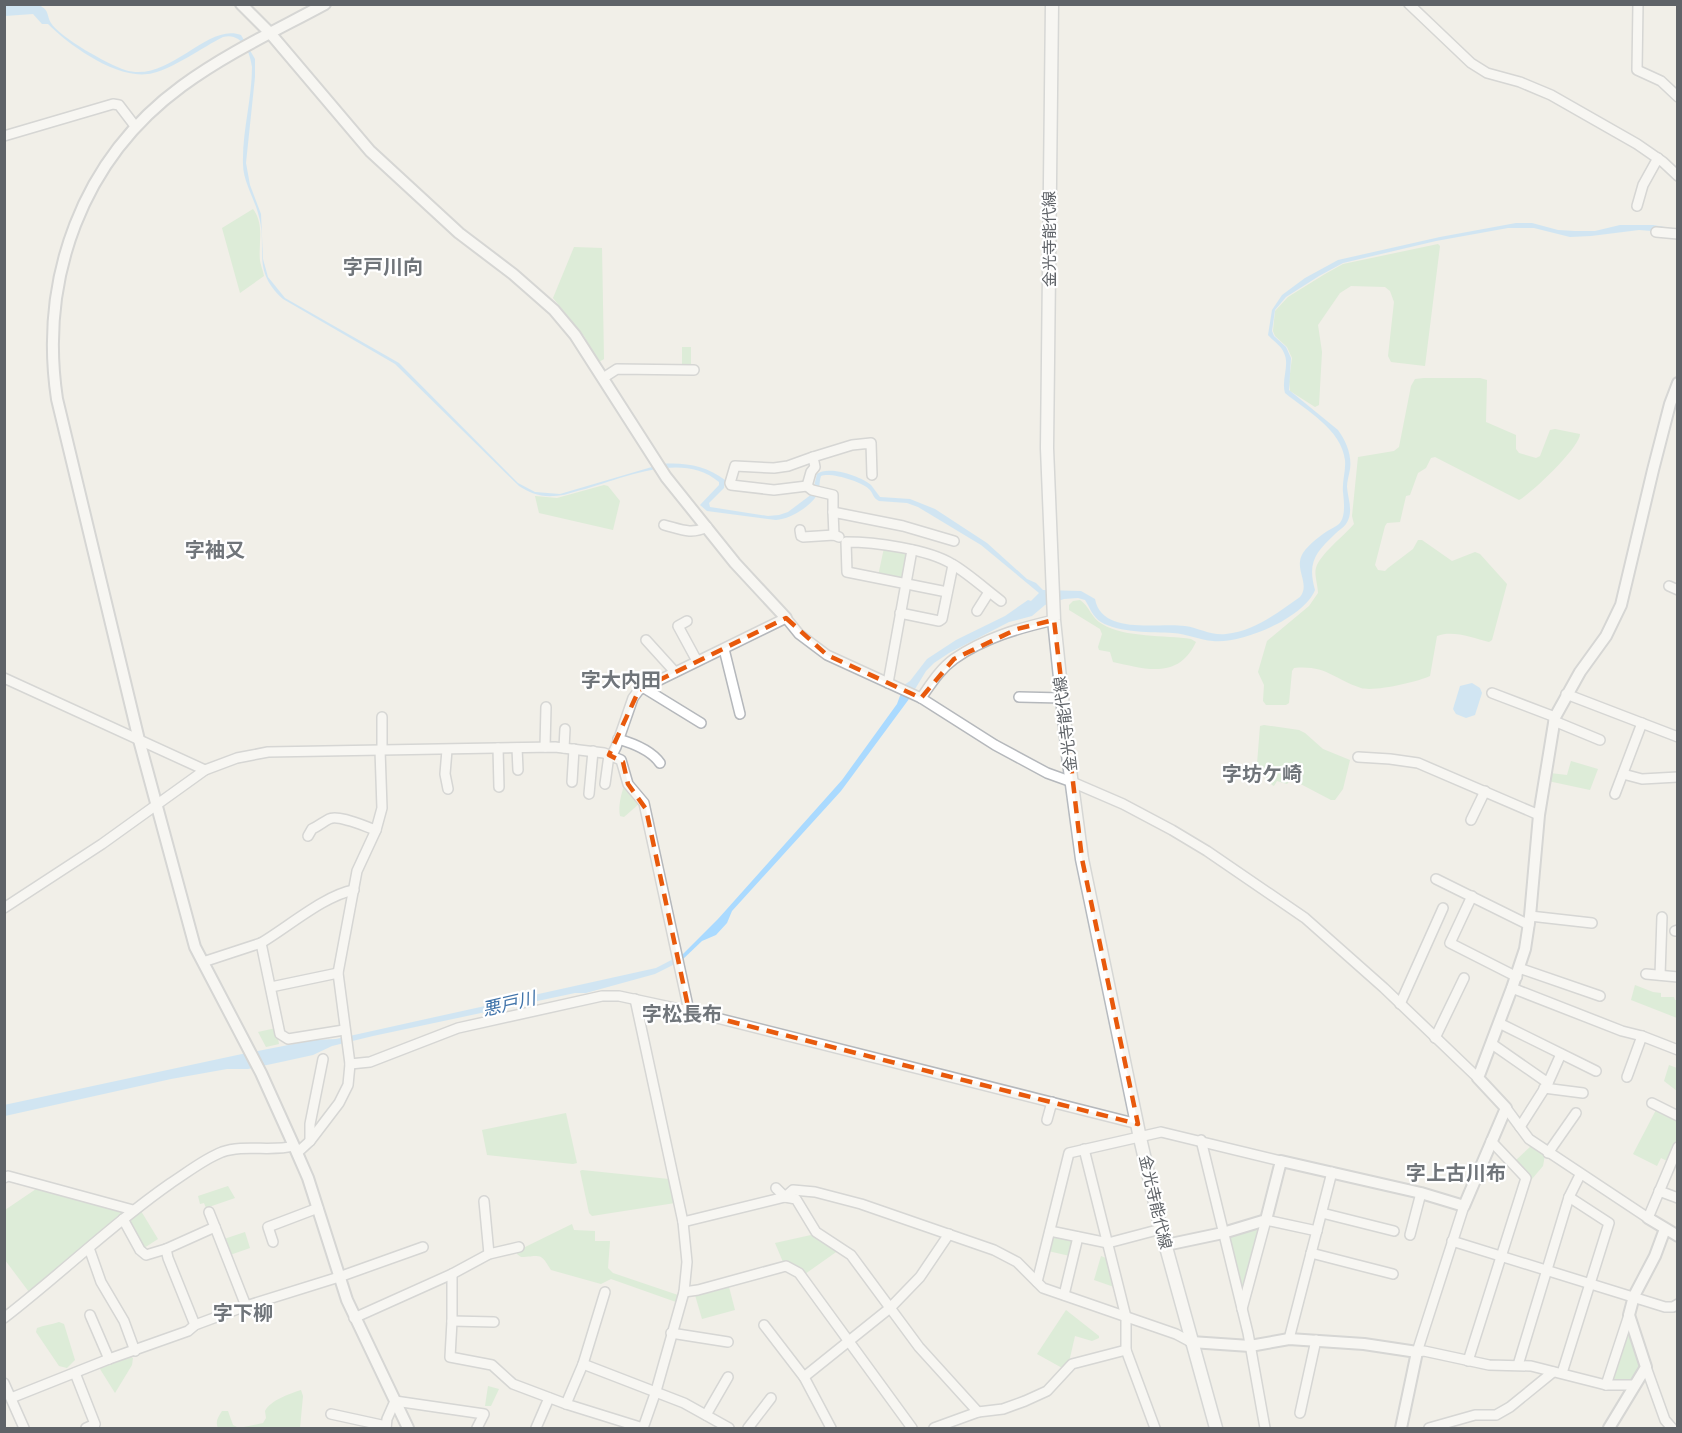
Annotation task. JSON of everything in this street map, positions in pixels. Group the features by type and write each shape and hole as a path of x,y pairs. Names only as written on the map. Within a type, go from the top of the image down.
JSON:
{"main road":[{"name":"金光寺能代線","path":"1052,4 1047,448 1054,614 1062,698 1082,859 1140,1138 1161,1229 1216,1428"}],"street":[{"path":"241,4 270,33 370,151 459,233 513,274 554,310 575,335 666,477 735,562 800,634 821,651 841,662 921,698 995,745 1047,773 1123,804 1172,830 1228,865 1305,918 1400,1004 1478,1078 1506,1108 1529,1139 1677,1236"},
{"path":"325,4 270,33 182,86 135,126 100,174 73,227 55,295 53,373 57,399 140,740 188,926 203,962 261,1073 296,1150 308,1178 354,1318 408,1428"},
{"path":"1409,4 1471,63 1487,73 1520,82 1551,95 1637,144 1658,158 1677,176"},
{"path":"1638,4 1637,70 1661,81 1677,97"},
{"path":"4,136 112,104 119,105 135,126"},
{"path":"1637,206 1643,185 1658,158"},
{"path":"1656,232 1677,234"},
{"path":"603,378 617,369 694,370"},
{"path":"1478,1078 1518,972 1530,920 1539,815 1554,719 1566,694 1606,636 1621,605 1653,470 1677,383"},
{"path":"834,535 833,495 813,489 774,490 731,485 735,466 774,468 788,466 852,445 871,443 872,475"},
{"path":"813,457 815,467 811,472 813,489"},
{"path":"833,512 903,526 954,542"},
{"path":"663,525 691,532 707,527"},
{"path":"800,530 803,537 834,535 846,542 864,542 912,550 953,565 1001,601"},
{"path":"846,542 847,572 947,592"},
{"path":"888,683 912,550"},
{"path":"900,613 939,621 942,619 953,565"},
{"path":"977,611 989,592"},
{"path":"921,698 934,679 954,659 1054,614"},
{"path":"605,784 609,755 613,753 633,698 644,688 786,618"},
{"path":"687,621 678,626 697,661"},
{"path":"646,640 675,672"},
{"path":"724,649 740,714"},
{"path":"4,678 205,770"},
{"path":"644,688 701,723"},
{"path":"1492,693 1600,740"},
{"path":"1566,694 1677,739"},
{"path":"1019,697 1062,698"},
{"path":"545,747 546,707"},
{"path":"4,1318 133,1210 208,1159 239,1149 296,1150 310,1141 339,1103 348,1085 350,1064 338,973 357,871 376,831 382,808 382,717"},
{"path":"1615,794 1642,723"},
{"path":"564,748 565,729"},
{"path":"618,739 633,743 657,758 660,763"},
{"path":"498,748 499,787"},
{"path":"517,748 518,770"},
{"path":"572,782 574,748"},
{"path":"4,908 102,844 205,770 237,758 268,752 574,748 609,755 621,760 628,784 644,803 689,1011"},
{"path":"447,750 445,774 447,789"},
{"path":"589,794 593,751"},
{"path":"1359,757 1418,763 1539,815"},
{"path":"1623,774 1642,779 1677,777"},
{"path":"1471,820 1485,791"},
{"path":"308,836 312,829 321,826 330,818 339,818 376,831"},
{"path":"1436,879 1530,920 1592,923"},
{"path":"203,962 261,943 328,900 343,892 354,890"},
{"path":"1472,896 1450,943 1518,972 1600,996"},
{"path":"1400,1004 1443,908"},
{"path":"1660,975 1662,916"},
{"path":"261,943 280,1034 288,1039 344,1030"},
{"path":"271,987 338,973"},
{"path":"1646,974 1677,977"},
{"path":"1436,1038 1464,978"},
{"path":"1512,988 1677,1050"},
{"path":"350,1064 370,1062 458,1028 602,996 635,999 689,1011 1138,1124"},
{"path":"452,1274 450,1357 492,1365 513,1384 566,1404 643,1428 684,1292 687,1262 683,1222 635,999"},
{"path":"1499,1023 1596,1071"},
{"path":"1627,1077 1642,1036"},
{"path":"1492,1044 1546,1086 1583,1093"},
{"path":"1520,1127 1546,1086 1561,1054"},
{"path":"310,1141 310,1124 323,1059"},
{"path":"1047,1120 1052,1102"},
{"path":"1652,1103 1677,1116"},
{"path":"1401,1428 1418,1352 1452,1241 1464,1206 1506,1108"},
{"path":"1548,1153 1576,1113"},
{"path":"1037,1282 1069,1153 1161,1132 1421,1193 1464,1206"},
{"path":"1201,1140 1251,1346 1264,1428"},
{"path":"1468,1361 1526,1178 1491,1141"},
{"path":"1648,1218 1677,1147"},
{"path":"1084,1149 1126,1317 1126,1350 1155,1428"},
{"path":"1242,1311 1281,1161"},
{"path":"1289,1339 1332,1172"},
{"path":"1518,1365 1569,1197 1580,1174"},
{"path":"4,1178 8,1176 133,1210"},
{"path":"776,1188 785,1197"},
{"path":"785,1197 793,1190 815,1191 861,1204 994,1250 1017,1262 1043,1288 1176,1334 1191,1342 1251,1346 1289,1339 1364,1344 1424,1352 1489,1365 1518,1365 1557,1372 1606,1385 1635,1384"},
{"path":"1659,1191 1677,1198"},
{"path":"1410,1234 1421,1193"},
{"path":"683,1222 785,1197 796,1199 816,1232 851,1255 919,1347 978,1412"},
{"path":"1429,1428 1475,1415 1496,1415 1557,1372 1590,1284 1609,1223 1569,1197"},
{"path":"484,1201 489,1254"},
{"path":"273,1242 268,1227 318,1208"},
{"path":"209,1212 246,1306"},
{"path":"1322,1213 1394,1231"},
{"path":"123,1219 140,1250 146,1255 166,1249 215,1227"},
{"path":"1166,1245 1224,1233 1266,1220 1317,1231"},
{"path":"1050,1231 1108,1243 1161,1229"},
{"path":"1606,1385 1634,1296 1655,1256 1665,1229"},
{"path":"804,1377 890,1308 920,1278 949,1234"},
{"path":"1064,1295 1078,1237"},
{"path":"1452,1241 1665,1307 1674,1307 1677,1304"},
{"path":"11,1398 188,1331 195,1325 246,1306 339,1277 423,1247"},
{"path":"354,1318 452,1274 489,1254 519,1247"},
{"path":"89,1248 101,1281 124,1321 135,1351"},
{"path":"166,1249 195,1325"},
{"path":"1311,1253 1393,1274"},
{"path":"684,1292 786,1266 799,1273 912,1428"},
{"path":"566,1404 583,1364 605,1292"},
{"path":"90,1315 109,1359"},
{"path":"1629,1315 1665,1420 1672,1428"},
{"path":"452,1321 494,1322"},
{"path":"764,1325 804,1377 831,1428"},
{"path":"671,1333 728,1342"},
{"path":"1300,1413 1316,1340"},
{"path":"934,1428 978,1412 1003,1409 1025,1401 1047,1390 1072,1365 1126,1350"},
{"path":"583,1364 656,1391 729,1428"},
{"path":"1609,1428 1646,1367"},
{"path":"75,1373 95,1424 86,1428"},
{"path":"706,1415 728,1377"},
{"path":"4,1383 24,1428"},
{"path":"536,1428 549,1398"},
{"path":"748,1428 771,1398"},
{"path":"331,1414 386,1427 395,1401"},
{"path":"395,1401 484,1414 477,1428"}],"highlighted area":[{"path":"786,618 827,655 921,698 954,659 1017,629 1054,620 1082,859 1138,1124 689,1011 646,809 628,784 623,762 609,755 639,690"}],"green space":[{"path":"253,209 259,221 260,261 264,276 240,293 222,228"},
{"path":"1438,244 1440,246 1425,366 1391,362 1388,356 1394,302 1390,291 1385,287 1351,286 1340,293 1318,325 1322,352 1319,405 1315,407 1290,391 1292,358 1287,347 1273,331 1275,311 1288,297 1343,264"},
{"path":"574,247 602,248 604,359 599,362 584,336 553,298"},
{"path":"682,347 691,347 691,367 682,367"},
{"path":"1415,379 1487,380 1486,422 1516,435 1516,449 1519,453 1536,458 1540,456 1550,430 1580,434 1564,459 1519,500 1435,457 1431,458 1426,468 1418,473 1410,495 1406,496 1400,522 1387,523 1385,526 1375,565 1378,570 1385,571 1413,549 1418,540 1422,540 1452,561 1475,552 1480,554 1507,584 1492,640 1489,642 1456,634 1437,636 1430,676 1385,688 1361,688 1322,671 1294,668 1289,703 1266,705 1263,701 1264,685 1258,672 1267,641 1309,606 1318,593 1315,573 1318,563 1354,524 1352,516 1358,457 1394,451 1399,447 1411,386"},
{"path":"604,485 608,486 620,501 613,530 539,513 535,496 557,498"},
{"path":"884,548 905,551 908,557 903,579 878,576"},
{"path":"1080,600 1098,622 1122,632 1191,639 1196,642 1189,654 1171,667 1149,669 1113,662 1110,652 1099,650 1102,634 1100,629 1069,610 1069,605 1073,601"},
{"path":"1260,726 1299,730 1323,749 1350,760 1343,789 1335,800 1291,779 1287,784 1277,781 1274,786 1272,785 1257,764"},
{"path":"1571,761 1598,769 1590,790 1548,781 1550,773 1567,775"},
{"path":"624,786 640,803 624,817 620,816 619,808"},
{"path":"1635,985 1661,993 1661,997 1674,997 1677,1000 1677,1018 1631,1000"},
{"path":"276,1028 279,1044 266,1047 258,1032"},
{"path":"1669,1065 1677,1068 1677,1091 1664,1081"},
{"path":"1657,1108 1677,1120 1677,1138 1669,1162 1661,1158 1657,1166 1633,1154"},
{"path":"566,1113 577,1163 487,1155 482,1130"},
{"path":"1531,1146 1545,1155 1543,1166 1532,1179 1515,1161"},
{"path":"580,1171 669,1179 675,1203 592,1216 589,1213"},
{"path":"228,1186 235,1198 206,1208 204,1203 200,1204 198,1196"},
{"path":"36,1189 127,1210 29,1292 5,1260 5,1210"},
{"path":"141,1211 158,1239 144,1248 129,1220"},
{"path":"572,1224 574,1230 595,1231 595,1241 610,1241 608,1268 613,1273 678,1295 676,1302 611,1279 601,1284 551,1270 540,1256 521,1257 517,1254 517,1251"},
{"path":"1260,1227 1244,1290 1240,1288 1229,1235"},
{"path":"245,1232 250,1248 230,1255 224,1239"},
{"path":"811,1235 839,1250 805,1274 790,1262 783,1262 775,1243"},
{"path":"1052,1236 1071,1239 1073,1244 1070,1256 1048,1251"},
{"path":"1101,1256 1106,1258 1114,1287 1094,1280"},
{"path":"729,1287 735,1310 702,1319 695,1295"},
{"path":"1066,1310 1099,1338 1092,1341 1075,1336 1069,1362 1064,1369 1037,1354"},
{"path":"59,1322 64,1324 75,1360 67,1368 59,1366 36,1332 37,1328"},
{"path":"1628,1327 1640,1367 1632,1382 1614,1382 1610,1380"},
{"path":"128,1355 133,1358 132,1365 115,1393 100,1369 101,1366"},
{"path":"488,1386 499,1389 491,1406 485,1406"},
{"path":"301,1390 303,1396 300,1428 239,1428 263,1423 266,1418 265,1411 271,1404"},
{"path":"222,1411 228,1411 233,1425 239,1428 218,1428 217,1420"}],"water":[{"name":"悪戸川","path":"5,5 39,5 46,11 51,23 64,36 97,57 125,70 141,72 157,69 215,37 228,33 241,35 255,59 246,163 250,185 261,214 263,259 268,277 285,298 399,363 518,483 535,492 560,494 662,464 687,464 711,471 725,480 724,488 709,503 710,507 768,516 788,512 812,494 817,474 836,471 866,482 880,497 910,499 935,509 987,543 1027,579 1036,583 1043,590 1081,591 1095,599 1100,611 1108,618 1132,625 1185,626 1221,634 1237,632 1256,625 1300,597 1304,586 1300,565 1303,553 1316,540 1338,525 1343,517 1345,460 1342,449 1337,439 1322,422 1285,393 1286,358 1281,348 1268,335 1272,310 1282,295 1305,278 1338,260 1516,223 1532,223 1558,230 1575,231 1595,231 1620,225 1653,225 1677,229 1677,233 1639,230 1570,237 1534,228 1508,228 1436,241 1343,263 1286,297 1275,310 1272,331 1286,347 1291,358 1289,390 1338,430 1346,443 1350,459 1347,487 1350,510 1348,519 1315,558 1312,572 1315,590 1309,600 1286,619 1255,634 1225,641 1213,641 1178,634 1108,626 1098,620 1085,600 1064,599 1045,605 1032,616 1009,622 949,653 926,671 909,699 841,791 732,911 727,923 716,935 702,941 681,961 655,974 586,993 575,993 373,1036 332,1046 313,1055 248,1069 227,1069 171,1079 5,1116 4,1105 242,1054 314,1040 336,1039 656,968 683,954 718,919 842,780 897,704 904,685 910,681 927,659 956,640 1005,616 1028,600 1031,601 1039,593 981,545 918,507 907,503 879,501 866,487 839,477 821,476 818,493 810,504 793,515 776,520 707,511 700,505 719,485 719,482 704,473 688,468 670,468 633,474 557,496 531,493 519,486 395,364 283,299 273,288 263,268 261,226 243,170 252,67 247,49 240,40 235,37 223,37 170,67 153,73 126,72 82,52 48,24 42,24 33,14 5,16"},
{"path":"1472,683 1480,688 1482,693 1475,715 1466,718 1456,714 1453,709 1460,686"}],"district":[{"name":"字戸川向","path":"383,267"},
{"name":"字袖又","path":"215,550"},
{"name":"字大内田","path":"621,680"},
{"name":"字坊ケ崎","path":"1262,774"},
{"name":"字松長布","path":"682,1014"},
{"name":"字上古川布","path":"1456,1173"},
{"name":"字下柳","path":"243,1313"}]}
